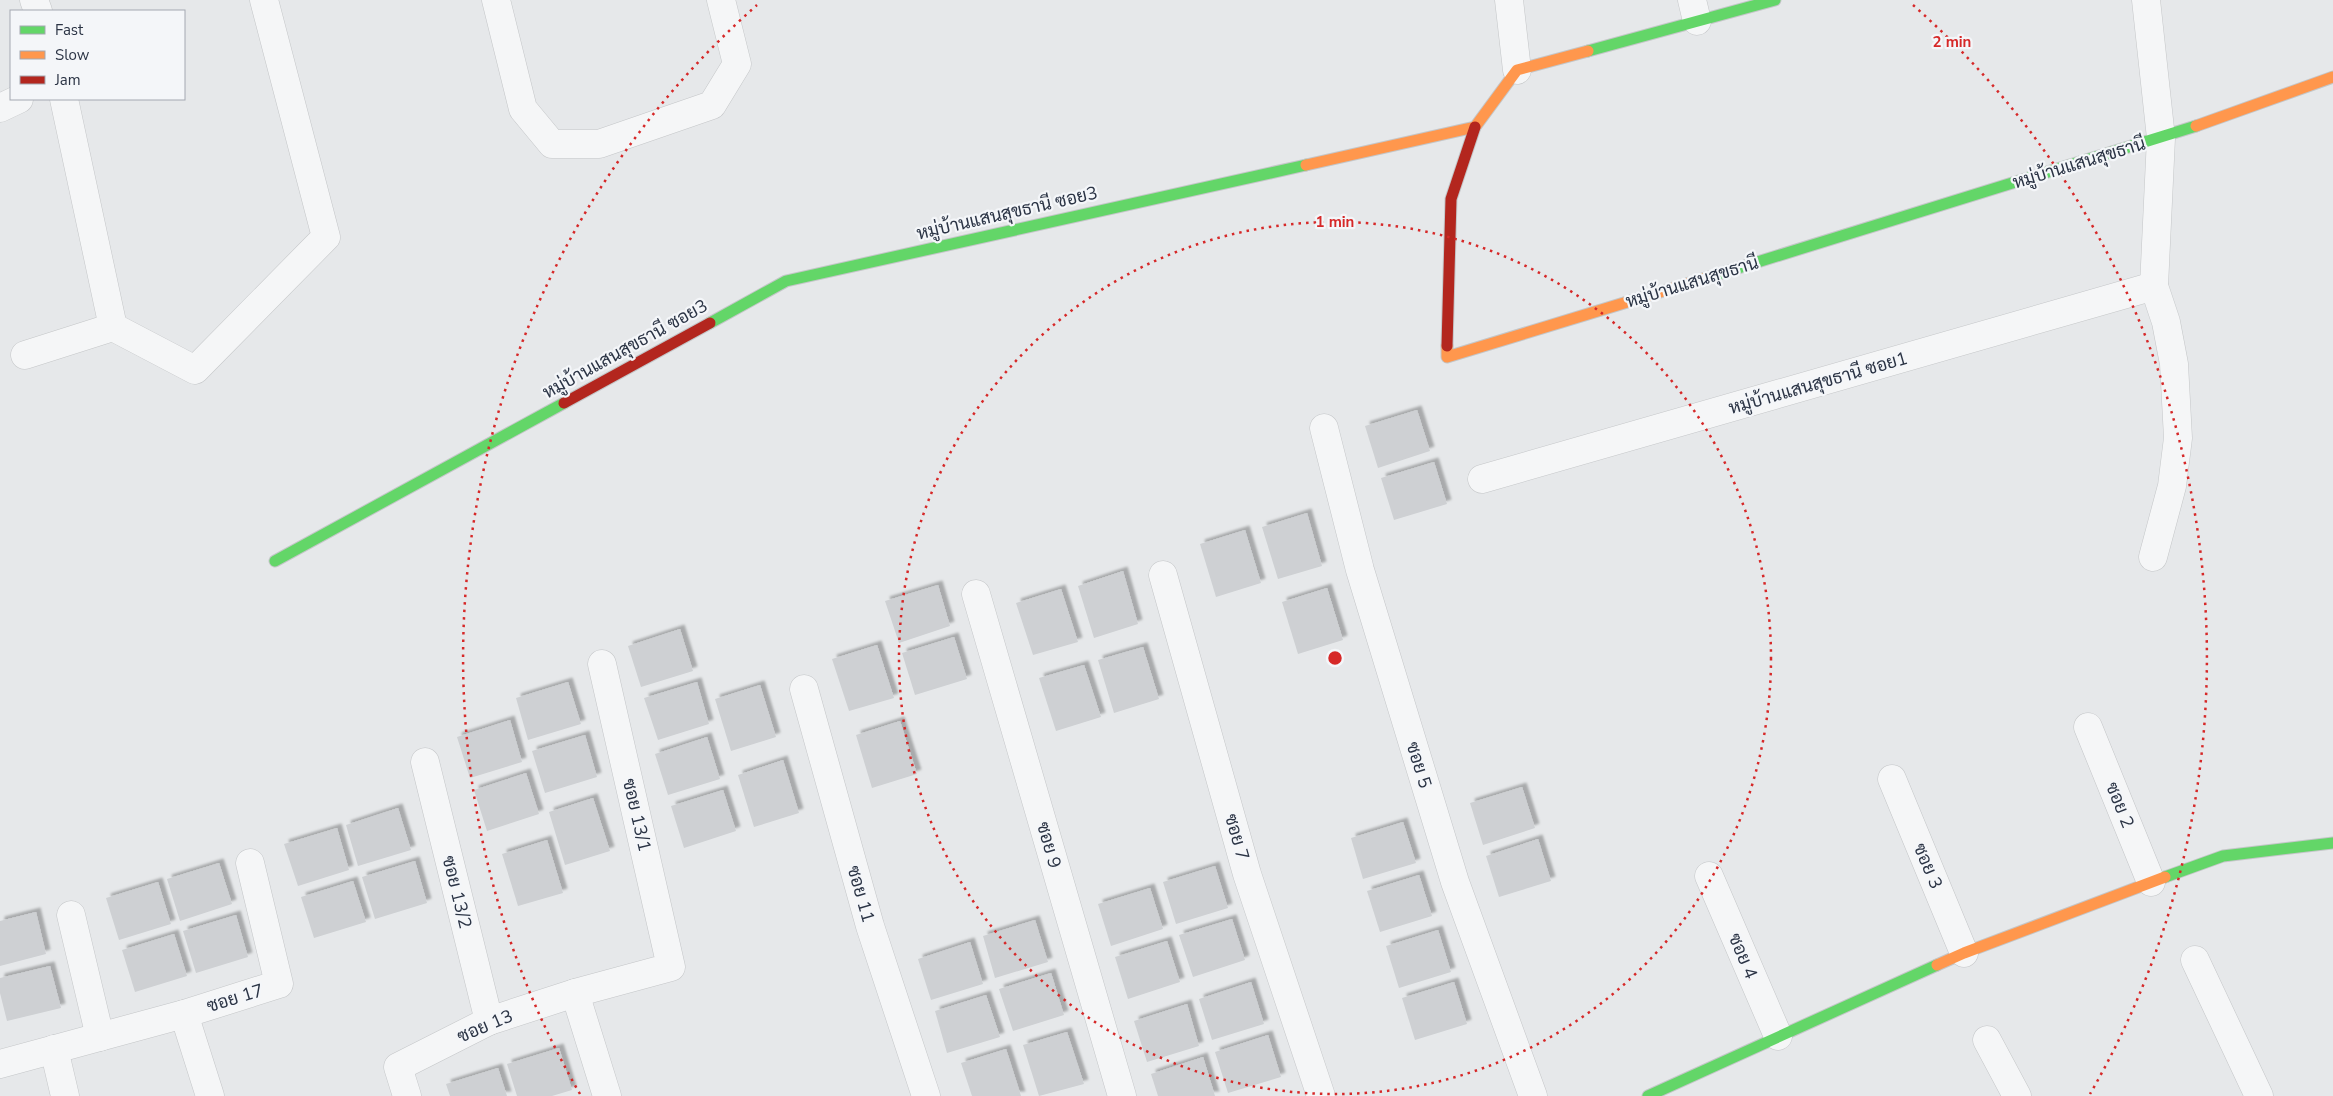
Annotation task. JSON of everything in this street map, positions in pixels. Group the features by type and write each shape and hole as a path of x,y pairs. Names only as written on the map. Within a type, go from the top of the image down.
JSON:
{"street":[{"path":"25,354 113,327 195,370 326,237 264,0"},
{"path":"496,0 523,108 552,144 600,144 712,105 737,64 721,0"},
{"path":"1509,0 1518,70"},
{"path":"1476,127 1518,70 1694,11 1775,0"},
{"name":"หมู่บ้านแสนสุขธานี","path":"2146,0 2161,138 2154,286 2166,322 2174,364 2178,438 2172,486 2153,556"},
{"name":"หมู่บ้านแสนสุขธานี","path":"1476,127 1451,199 1447,357 2161,138 2333,77"},
{"path":"0,108 18,100"},
{"path":"64,100 113,327"},
{"name":"หมู่บ้านแสนสุขธานี ซอย3","path":"275,561 786,281 1476,127"},
{"name":"หมู่บ้านแสนสุขธานี ซอย1","path":"1482,479 2154,286"},
{"name":"ซอย 5","path":"1324,428 1360,570 1455,882 1534,1096"},
{"name":"ซอย 7","path":"1163,575 1247,874 1322,1096"},
{"name":"ซอย 9","path":"976,594 1122,1096"},
{"name":"ซอย 13/1","path":"602,664 671,967"},
{"name":"ซอย 11","path":"804,689 870,926 926,1096"},
{"name":"ซอย 2","path":"2088,728 2152,882"},
{"name":"ซอย 13/2","path":"425,762 489,1021"},
{"name":"ซอย 3","path":"1892,780 1964,953"},
{"path":"1648,1096 1964,953 2152,882 2223,856 2333,843"},
{"name":"ซอย 17","path":"0,1064 184,1014 279,984 250,863"},
{"name":"ซอย 4","path":"1708,876 1778,1036"},
{"path":"71,915 100,1037"},
{"path":"2195,960 2259,1096"},
{"name":"ซอย 13","path":"407,1096 398,1067 489,1021 575,993 671,967"},
{"path":"575,993 607,1096"},
{"path":"184,1014 210,1096"},
{"path":"1987,1040 2017,1096"},
{"path":"54,1049 65,1096"}],"building":[{"path":"1417,410 1430,451 1378,468 1365,426"},
{"path":"1434,462 1447,504 1394,520 1381,478"},
{"path":"1307,513 1322,566 1278,579 1262,527"},
{"path":"1245,530 1261,583 1216,597 1200,544"},
{"path":"1123,571 1138,624 1094,638 1078,586"},
{"path":"938,585 950,626 899,643 885,601"},
{"path":"1327,588 1343,640 1298,654 1282,602"},
{"path":"1061,589 1078,642 1033,655 1016,603"},
{"path":"680,629 693,671 641,687 628,646"},
{"path":"954,637 967,679 915,695 902,653"},
{"path":"877,645 894,698 849,711 832,659"},
{"path":"1143,647 1159,699 1114,713 1098,660"},
{"path":"1084,665 1101,717 1056,731 1039,678"},
{"path":"568,682 581,724 528,740 516,698"},
{"path":"697,682 709,724 658,740 644,698"},
{"path":"760,685 776,737 731,751 715,699"},
{"path":"510,720 522,762 470,778 457,737"},
{"path":"900,721 917,774 872,788 856,735"},
{"path":"585,735 597,777 545,793 532,751"},
{"path":"707,737 720,779 668,795 655,754"},
{"path":"783,760 799,813 754,827 738,775"},
{"path":"526,773 539,814 487,831 474,790"},
{"path":"1522,787 1535,828 1483,845 1470,803"},
{"path":"723,790 736,831 684,848 671,806"},
{"path":"593,798 610,851 565,865 549,812"},
{"path":"398,808 411,850 358,866 346,825"},
{"path":"1403,822 1416,863 1363,879 1351,838"},
{"path":"337,828 349,870 298,886 284,844"},
{"path":"1538,839 1551,881 1499,897 1486,856"},
{"path":"547,840 563,893 518,906 502,854"},
{"path":"415,861 427,903 375,919 362,877"},
{"path":"219,863 232,904 180,921 167,879"},
{"path":"1215,866 1228,908 1176,924 1163,882"},
{"path":"1419,875 1432,916 1380,932 1367,891"},
{"path":"353,881 366,922 314,938 301,897"},
{"path":"158,882 171,924 119,940 106,898"},
{"path":"1150,888 1163,929 1111,946 1098,904"},
{"path":"36,912 46,954 0,966 0,921"},
{"path":"236,915 248,957 196,973 183,931"},
{"path":"1232,919 1245,960 1193,977 1179,935"},
{"path":"1035,920 1048,962 995,978 983,936"},
{"path":"1438,930 1451,972 1399,988 1386,946"},
{"path":"174,934 187,976 135,992 122,950"},
{"path":"1167,941 1180,982 1128,999 1115,957"},
{"path":"970,942 983,984 931,1000 918,959"},
{"path":"50,966 61,1008 7,1021 0,993 0,978"},
{"path":"1051,973 1064,1015 1013,1031 999,989"},
{"path":"1251,982 1264,1024 1212,1040 1199,999"},
{"path":"1454,982 1467,1024 1415,1040 1402,998"},
{"path":"986,995 1000,1037 947,1053 935,1011"},
{"path":"1187,1004 1199,1046 1147,1062 1134,1021"},
{"path":"1067,1032 1084,1084 1039,1096 1023,1045"},
{"path":"1268,1035 1281,1077 1228,1093 1215,1052"},
{"path":"559,1048 572,1090 552,1096 517,1096 507,1064"},
{"path":"1006,1049 1021,1096 972,1096 961,1063"},
{"path":"1203,1057 1215,1096 1158,1096 1151,1074"},
{"path":"498,1068 507,1096 450,1096 446,1084"}],"traffic: fast":[{"path":"1588,51 1775,0"},
{"path":"1706,278 2196,126"},
{"path":"710,323 786,281 1306,165"},
{"path":"275,561 564,403"},
{"path":"2165,877 2223,856 2333,843"},
{"path":"1648,1096 1937,965"}],"traffic: slow":[{"path":"1306,165 1475,127 1517,70 1588,51"},
{"path":"2196,126 2333,77"},
{"path":"1447,346 1447,357 1706,278"},
{"path":"1937,965 2165,877"}],"traffic: jam":[{"path":"1447,346 1451,199 1475,127"},
{"path":"564,403 710,323"}]}
